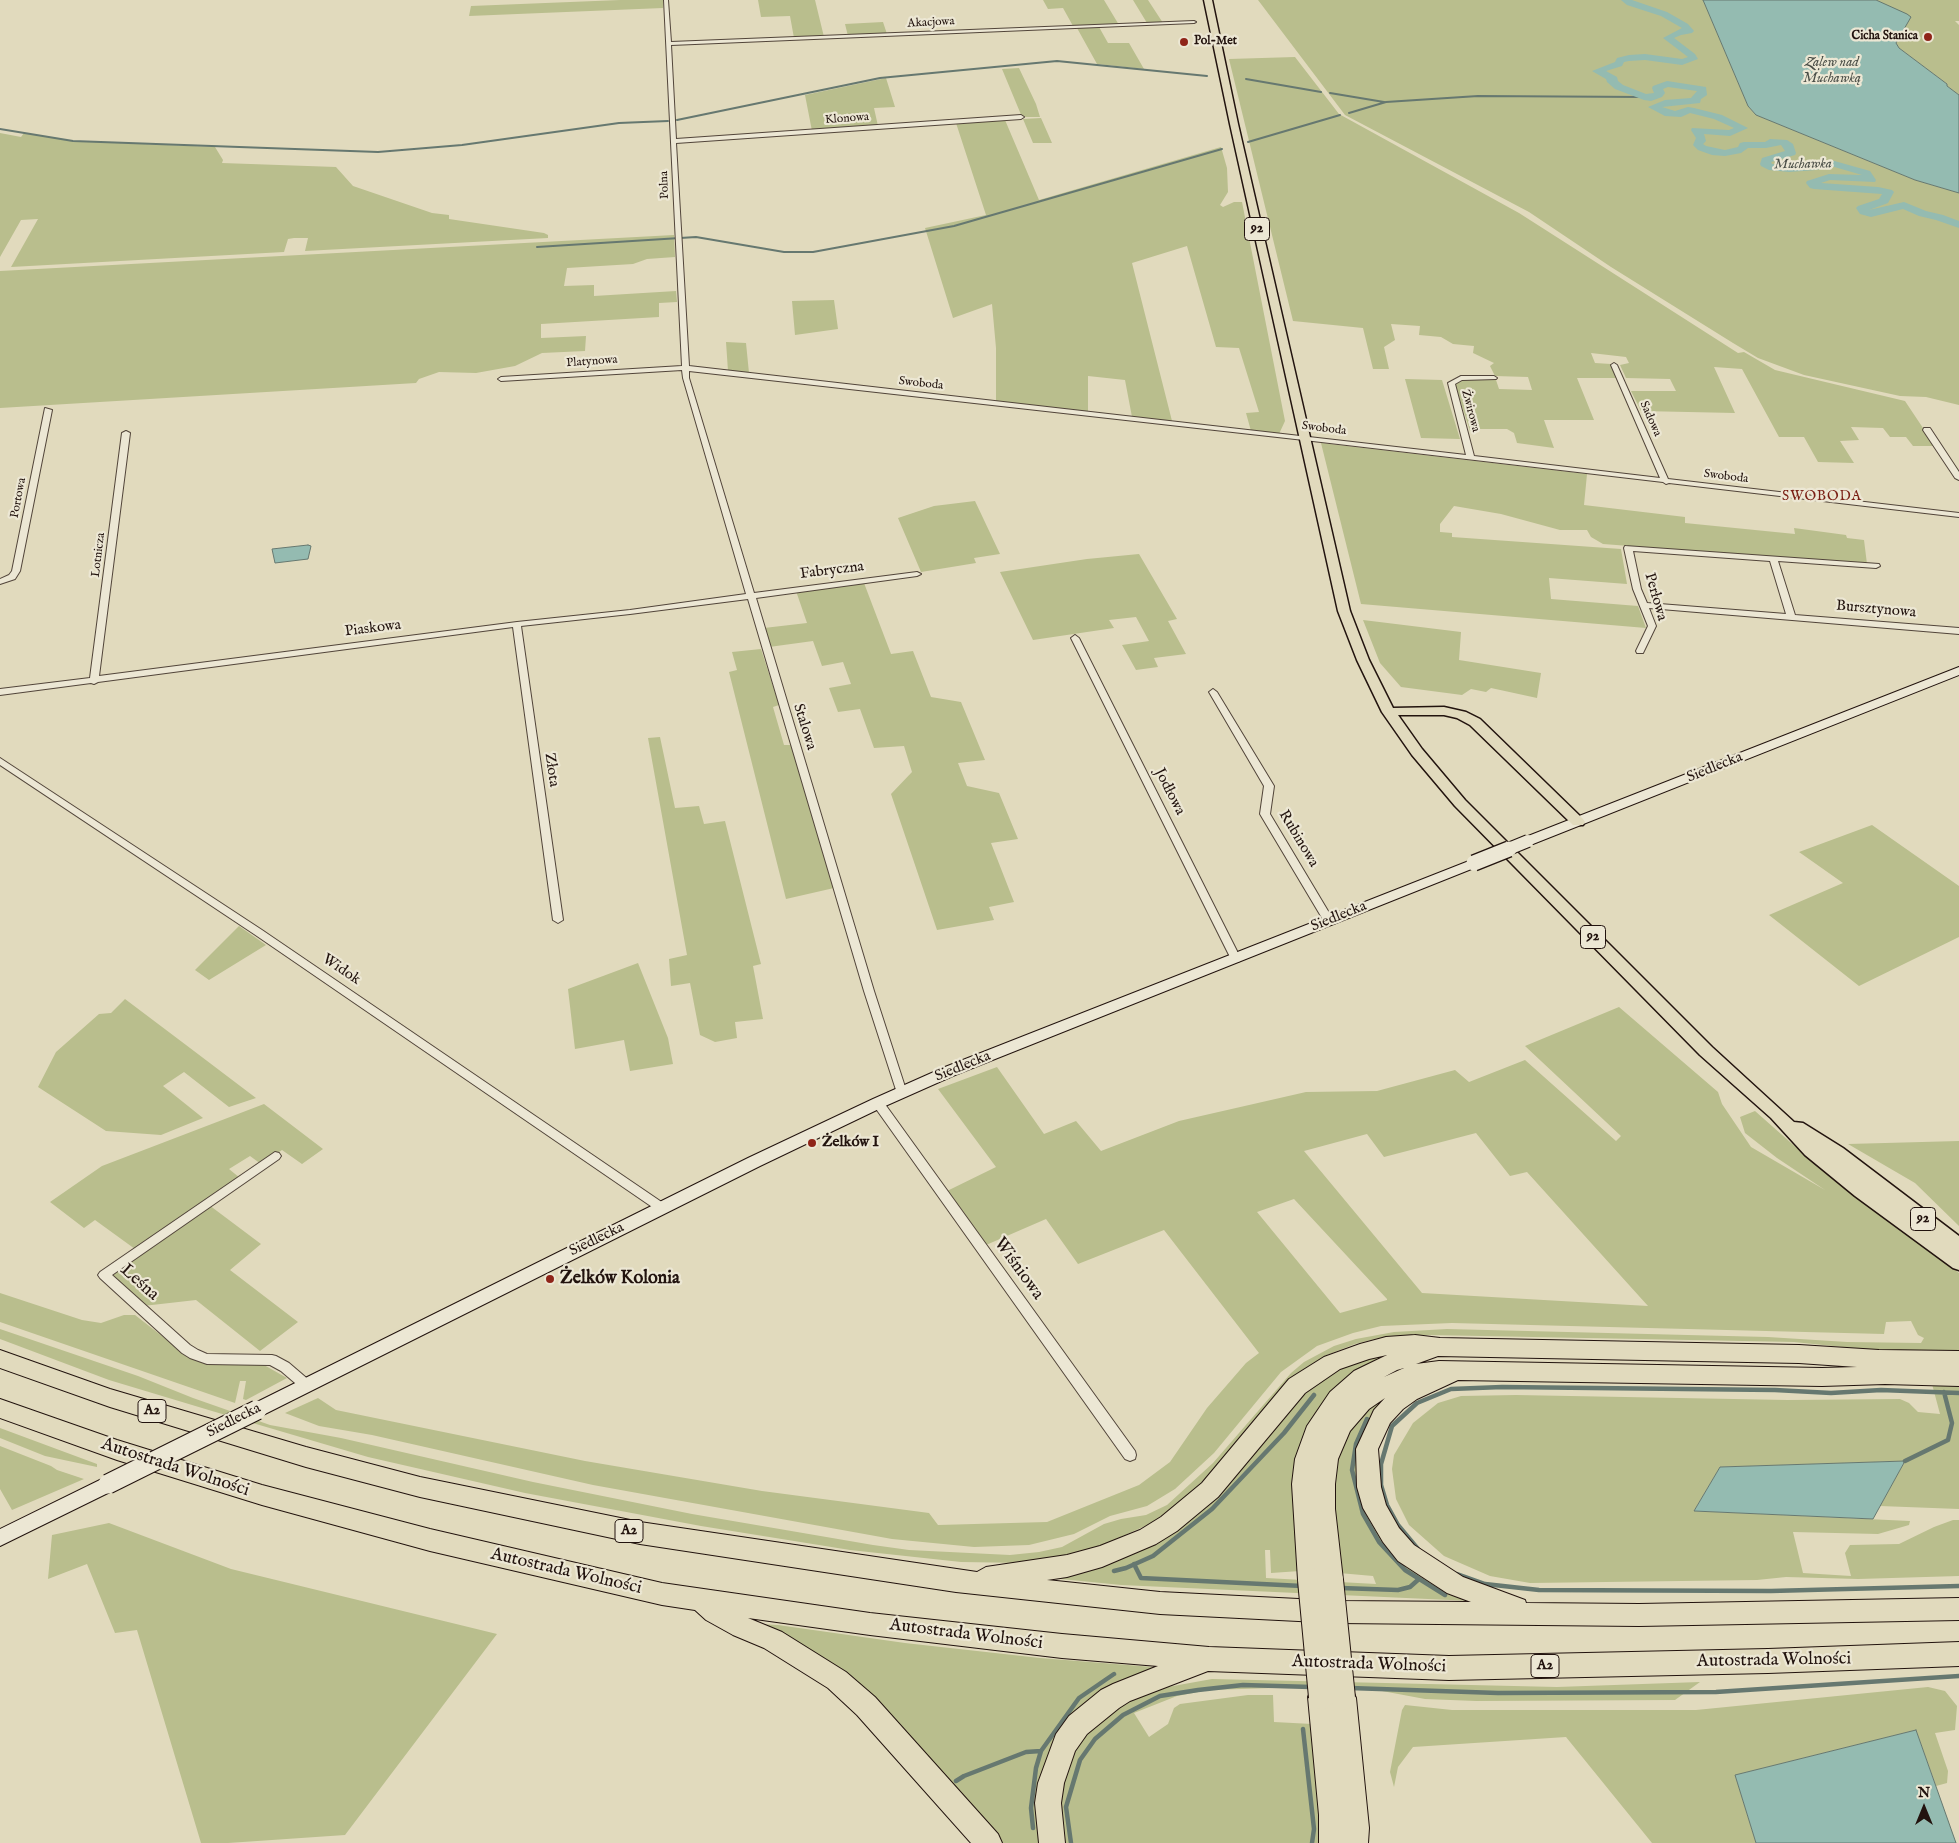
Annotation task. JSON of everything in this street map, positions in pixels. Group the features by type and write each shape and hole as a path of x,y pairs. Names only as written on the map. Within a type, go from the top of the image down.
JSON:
{"highway":[{"path":"956,1581 1067,1566 1102,1556 1148,1537 1169,1524 1210,1490 1297,1386 1345,1357 1386,1346 1414,1344 1440,1347 1799,1354 1879,1359 1959,1360"},
{"path":"1355,1843 1356,1828 1332,1697 1320,1580 1304,1484 1306,1458 1318,1426 1338,1399 1362,1378 1390,1363 1440,1347"},
{"name":"A2","path":"0,1359 110,1398 306,1457 420,1487 640,1533 956,1581 1160,1603 1338,1612 1639,1615 1959,1608"},
{"path":"1320,1580 1323,1484 1328,1459 1342,1424 1361,1402 1396,1380 1414,1373 1429,1370 1454,1372 1822,1377 1885,1375 1959,1377"},
{"path":"1454,1372 1409,1392 1395,1402 1382,1417 1367,1449 1368,1487 1375,1508 1390,1535 1406,1553 1455,1585 1531,1613"},
{"name":"Autostrada Wolności","path":"0,1408 117,1450 262,1495 430,1540 662,1594 702,1601 975,1636 1209,1660 1450,1668 1768,1661 1959,1654"},
{"path":"702,1601 715,1612 742,1627 773,1640 837,1680 866,1706 989,1843"},
{"path":"1052,1843 1048,1803 1051,1784 1065,1743 1078,1725 1110,1699 1122,1692 1209,1660"},
{"path":"1332,1697 1332,1843"}],"main road":[{"name":"92","path":"1208,0 1221,69 1344,611 1363,660 1390,712 1428,766 1483,827 1706,1050 1777,1114 1811,1150 1959,1263"},
{"name":"Siedlecka","path":"0,1538 662,1208 902,1092 950,1071 1236,959 1528,841 1959,672"},
{"path":"1390,712 1412,710 1444,711 1461,715 1475,722 1578,822"},
{"name":"92","path":"1777,1114 1837,1153 1959,1246"}],"street":[{"name":"Polna","path":"666,0 685,368"},
{"name":"Akacjowa","path":"669,44 1194,22"},
{"name":"Klonowa","path":"674,141 1021,117"},
{"name":"Sadowa","path":"1614,365 1666,482"},
{"name":"Swoboda","path":"685,368 1304,438 1959,516"},
{"name":"Platynowa","path":"501,379 685,368"},
{"name":"Stalowa","path":"685,368 688,389 750,596 866,982 902,1092"},
{"name":"Żwirowa","path":"1470,458 1451,383 1461,378 1494,378"},
{"name":"Portowa","path":"0,582 12,577 16,571 48,410"},
{"path":"1927,430 1959,478"},
{"name":"Lotnicza","path":"94,681 126,433"},
{"name":"Perłowa","path":"1640,651 1652,626 1637,588 1628,548 1774,560"},
{"path":"1791,617 1774,560 1876,566"},
{"name":"Fabryczna","path":"750,596 917,574"},
{"name":"Piaskowa","path":"0,692 518,624 630,612 750,596"},
{"name":"Bursztynowa","path":"1644,605 1959,631"},
{"name":"Złota","path":"518,624 558,920"},
{"name":"Jodłowa","path":"1075,638 1236,959"},
{"name":"Rubinowa","path":"1213,692 1268,786 1265,814 1329,921"},
{"name":"Widok","path":"0,761 258,932 662,1208"},
{"name":"Wiśniowa","path":"878,1103 1130,1455"},
{"name":"Leśna","path":"275,1156 104,1275 186,1349 194,1354 207,1358 272,1360 285,1367 306,1385"}],"green space":[{"path":"663,0 663,8 469,16 471,6"},
{"path":"758,0 815,0 824,37 794,38 790,16 761,17"},
{"path":"1043,0 1104,0 1119,25 1073,26 1063,8 1048,9"},
{"path":"1133,0 1148,0 1163,23 1147,23"},
{"path":"1258,0 1703,0 1748,106 1756,115 1915,180 1959,193 1959,405 1926,397 1900,396 1804,375 1758,358 1611,267 1529,212 1345,115"},
{"path":"1876,0 1959,0 1959,21 1955,21 1959,25 1959,95 1899,48 1896,44 1904,30 1906,15"},
{"path":"883,22 887,34 848,36 845,24"},
{"path":"1099,27 1108,43 1129,43 1144,69 1097,64 1077,28"},
{"path":"1295,57 1339,114 1519,213 1738,353 1744,352 1775,370 1905,401 1935,446 1913,446 1906,437 1890,437 1883,428 1851,427 1859,440 1840,441 1854,463 1818,462 1804,437 1779,437 1742,369 1714,367 1735,413 1641,411 1631,391 1676,391 1670,379 1626,378 1620,365 1629,363 1626,357 1591,353 1595,363 1611,364 1617,378 1577,378 1594,420 1544,420 1554,448 1517,443 1514,433 1507,429 1473,429 1470,431 1454,381 1496,380 1499,389 1532,390 1528,377 1495,376 1490,366 1494,363 1473,353 1474,346 1453,344 1441,337 1419,335 1420,326 1391,324 1395,340 1384,347 1389,369 1373,369 1363,328 1293,321 1229,59"},
{"path":"1019,68 1040,117 1022,117 1002,69"},
{"path":"886,78 895,107 874,108 878,126 812,131 805,95"},
{"path":"1041,118 1052,143 1033,143 1023,119"},
{"path":"1005,120 1039,200 1221,147 1227,168 1228,192 1220,205 1223,207 1234,202 1242,202 1285,421 1279,434 1251,431 1246,413 1259,412 1239,348 1216,347 1187,246 1132,263 1172,421 1132,417 1125,380 1088,376 1088,412 996,401 996,348 992,304 953,318 925,228 986,215 956,123"},
{"path":"0,133 21,137 24,133 73,141 215,147 223,160 222,163 336,167 353,186 432,213 449,215 449,219 544,233 548,235 548,238 305,251 308,238 294,238 288,239 284,252 11,267 38,219 21,220 0,257"},
{"path":"674,235 675,257 647,259 633,264 567,268 564,286 594,285 594,296 676,291 677,302 659,303 659,317 541,324 541,338 586,336 585,351 542,353 515,366 476,373 439,372 419,379 416,383 0,408 0,271"},
{"path":"834,300 838,329 795,335 792,301"},
{"path":"726,342 746,343 749,373 728,371"},
{"path":"1405,379 1442,380 1460,439 1421,438"},
{"path":"1321,443 1587,474 1584,505 1685,517 1685,523 1795,534 1794,528 1846,535 1847,538 1864,540 1867,564 1603,544 1591,537 1587,530 1560,530 1501,514 1454,506 1440,524 1440,532 1452,533 1452,537 1621,549 1627,584 1549,578 1551,599 1638,606 1646,628 1361,604"},
{"path":"975,501 1000,554 974,558 976,563 921,572 898,518 934,506"},
{"path":"1139,554 1177,619 1168,621 1186,654 1154,658 1158,667 1136,670 1122,645 1149,641 1136,617 1109,620 1114,628 1033,640 1000,572 1087,559"},
{"path":"864,583 891,654 913,651 931,697 961,702 985,760 958,763 967,786 999,793 1018,839 991,843 1014,902 989,907 994,920 937,930 891,794 912,772 904,746 874,748 860,709 838,712 829,688 851,684 843,662 822,666 813,641 769,647 764,628 807,623 796,591"},
{"path":"1363,620 1461,632 1459,660 1541,673 1537,698 1491,688 1486,692 1471,689 1462,695 1401,687 1380,663"},
{"path":"761,649 779,705 773,707 784,745 791,745 834,888 786,899 729,672 737,670 732,652"},
{"path":"660,737 675,808 699,806 704,824 725,821 761,964 753,966 763,1019 735,1022 737,1038 715,1042 700,1035 690,983 671,986 669,959 687,955 648,738"},
{"path":"1872,825 1959,886 1959,937 1859,986 1769,915 1843,883 1799,852"},
{"path":"239,926 266,945 209,980 195,970"},
{"path":"638,963 668,1038 673,1064 630,1071 624,1040 575,1049 568,989"},
{"path":"125,999 256,1098 229,1107 184,1072 163,1086 203,1118 161,1135 106,1131 38,1087 56,1052 99,1014 111,1013"},
{"path":"1619,1007 1718,1092 1722,1104 1751,1147 1825,1190 1777,1158 1745,1133 1740,1117 1755,1111 1816,1165 1959,1273 1959,1352 1862,1349 1794,1342 1428,1335 1379,1338 1355,1344 1327,1355 1307,1367 1283,1387 1201,1484 1154,1522 1094,1549 1026,1563 961,1562 850,1550 701,1526 525,1493 368,1457 109,1380 0,1339 0,1329 138,1376 270,1425 341,1438 533,1482 692,1514 873,1545 909,1550 1010,1555 1062,1547 1104,1524 1146,1515 1167,1505 1213,1463 1291,1373 1304,1362 1334,1346 1356,1339 1394,1332 1447,1329 1921,1343 1924,1338 1918,1335 1911,1321 1886,1322 1884,1334 1452,1323 1381,1326 1353,1333 1317,1346 1281,1372 1214,1453 1175,1489 1147,1506 1110,1516 1074,1534 1029,1545 974,1547 892,1539 593,1485 372,1435 319,1426 285,1413 318,1398 336,1410 585,1461 762,1491 929,1513 938,1525 1047,1522 1139,1485 1170,1462 1207,1408 1246,1363 1259,1353 1164,1230 1078,1264 1046,1219 986,1245 947,1191 996,1167 938,1089 997,1067 1044,1134 1076,1121 1101,1151 1179,1121 1306,1092 1377,1091 1455,1070 1469,1082 1525,1060 1616,1141 1621,1136 1525,1046","holes":["1476,1133 1510,1176 1527,1172 1648,1306 1422,1293 1304,1151 1367,1134 1384,1157","1294,1199 1387,1299 1387,1300 1340,1313 1257,1212"]},
{"path":"264,1104 323,1149 302,1164 282,1150 261,1164 250,1156 229,1169 240,1178 135,1249 95,1220 84,1228 50,1202 102,1166"},
{"path":"1959,1141 1959,1226 1915,1183 1848,1144"},
{"path":"209,1205 261,1244 230,1270 298,1322 260,1351 196,1300 143,1306 108,1274"},
{"path":"0,1293 82,1320 101,1323 124,1315 135,1315 189,1357 264,1365 287,1378 246,1400 243,1399 246,1381 240,1381 235,1403 0,1322"},
{"path":"1399,1352 1326,1398 1313,1416 1300,1447 1300,1571 1271,1573 1270,1550 1265,1550 1266,1578 1376,1584 1373,1576 1339,1573 1332,1514 1337,1453 1351,1425 1383,1397 1389,1398 1366,1504 1472,1601 1121,1585 1041,1577 1111,1562 1327,1375 1352,1363"},
{"path":"1932,1384 1959,1385 1959,1509 1880,1506 1905,1461 1720,1467 1694,1511 1910,1521 1909,1525 1878,1534 1793,1532 1803,1573 1851,1576 1845,1553 1850,1545 1899,1544 1934,1527 1953,1520 1959,1520 1959,1576 1858,1579 1786,1577 1757,1580 1530,1583 1490,1576 1444,1556 1409,1525 1396,1499 1392,1469 1394,1455 1413,1423 1438,1403 1461,1396 1516,1395 1788,1400 1900,1399 1909,1403 1918,1412 1940,1414"},
{"path":"0,1428 97,1464 97,1467 45,1456 0,1438"},
{"path":"0,1446 84,1479 12,1510 0,1489"},
{"path":"109,1523 231,1569 497,1634 345,1835 201,1843 137,1630 115,1633 87,1564 48,1579 52,1535"},
{"path":"760,1624 1040,1658 1165,1668 1089,1704 1043,1843 1001,1843"},
{"path":"1212,1679 1557,1687 1700,1682 1675,1700 1476,1701 1425,1699 1366,1688 1305,1687 1209,1690 1177,1696 1134,1713 1149,1737 1168,1724 1174,1708 1180,1704 1248,1695 1273,1695 1274,1722 1312,1724 1321,1792 1320,1843 1062,1843 1060,1798 1064,1775 1076,1748 1091,1729 1125,1702 1151,1690"},
{"path":"1928,1687 1945,1691 1957,1706 1955,1730 1935,1733 1948,1771 1947,1783 1936,1786 1916,1730 1735,1775 1756,1843 1652,1843 1566,1737 1413,1747 1398,1767 1394,1787 1390,1772 1402,1710 1405,1705 1452,1710 1696,1710"}],"water":[{"name":"Zalew nad Muchawką","path":"1703,0 1876,0 1911,17 1896,43 1899,48 1959,95 1959,193 1915,180 1756,115 1748,106"},
{"path":"311,546 308,559 275,563 272,549"},
{"path":"1905,1461 1873,1519 1694,1511 1720,1467"},
{"path":"1916,1730 1956,1843 1756,1843 1735,1775"}],"waterway":[{"name":"Muchawka","path":"1626,0 1664,14 1685,26 1689,31 1679,32 1668,38 1692,56 1693,59 1682,62 1645,57 1629,58 1620,60 1619,64 1597,71 1614,79 1610,80 1619,87 1644,97 1651,98 1658,95 1660,93 1657,88 1667,84 1702,89 1702,95 1696,97 1696,101 1665,103 1653,107 1665,113 1675,114 1681,114 1688,110 1694,111 1718,117 1743,128 1730,133 1696,130 1701,138 1698,145 1702,148 1712,152 1725,153 1742,149 1744,145 1766,145 1771,144 1770,142 1783,142 1789,146 1791,153 1766,160 1765,164 1769,167 1789,169 1816,167 1831,163 1866,173 1871,180 1829,177 1811,183 1814,186 1888,192 1884,201 1862,208 1864,212 1871,214 1904,205 1923,214 1939,217 1959,225"},
{"path":"677,120 880,78 1057,61 1207,76"},
{"path":"1246,79 1321,92"},
{"path":"1330,93 1384,102"},
{"path":"1349,113 1386,102 1478,96 1644,97"},
{"path":"1248,142 1340,115"},
{"path":"0,129 73,141 378,152 462,145 619,123 668,121"},
{"path":"537,247 696,237 784,252 813,252 954,226 1222,149"},
{"path":"1418,1549 1398,1525 1387,1505 1381,1485 1381,1464 1392,1426 1417,1403 1451,1389 1502,1387 1775,1390 1831,1393 1881,1390 1944,1392"},
{"path":"1905,1461 1948,1440 1952,1423 1944,1392"},
{"path":"1944,1392 1959,1393"},
{"path":"1134,1564 1153,1556 1212,1509 1284,1433 1314,1395"},
{"path":"1367,1419 1356,1444 1352,1470 1363,1514 1379,1542 1405,1570 1445,1595"},
{"path":"1114,1571 1134,1564"},
{"path":"1134,1564 1141,1578 1302,1586"},
{"path":"1457,1574 1485,1584 1539,1590 1771,1591 1959,1586"},
{"path":"1341,1588 1398,1590 1410,1587 1419,1579"},
{"path":"1041,1751 1079,1698 1114,1674"},
{"path":"1350,1688 1498,1693 1716,1692 1959,1676"},
{"path":"1071,1843 1066,1807 1080,1760 1095,1739 1123,1715 1160,1696 1198,1690 1243,1685 1311,1687"},
{"path":"1303,1729 1314,1829 1312,1843"},
{"path":"956,1781 964,1776 1026,1752 1041,1751"},
{"path":"1033,1828 1031,1808 1036,1768 1041,1751"}],"place":[{"name":"Cicha Stanica","path":"1928,37"},
{"name":"Pol-Met","path":"1184,42"},
{"name":"Żelków I","path":"812,1143"},
{"name":"Żelków Kolonia","path":"550,1279"}],"district":[{"name":"SWOBODA","path":"1822,497"}]}
